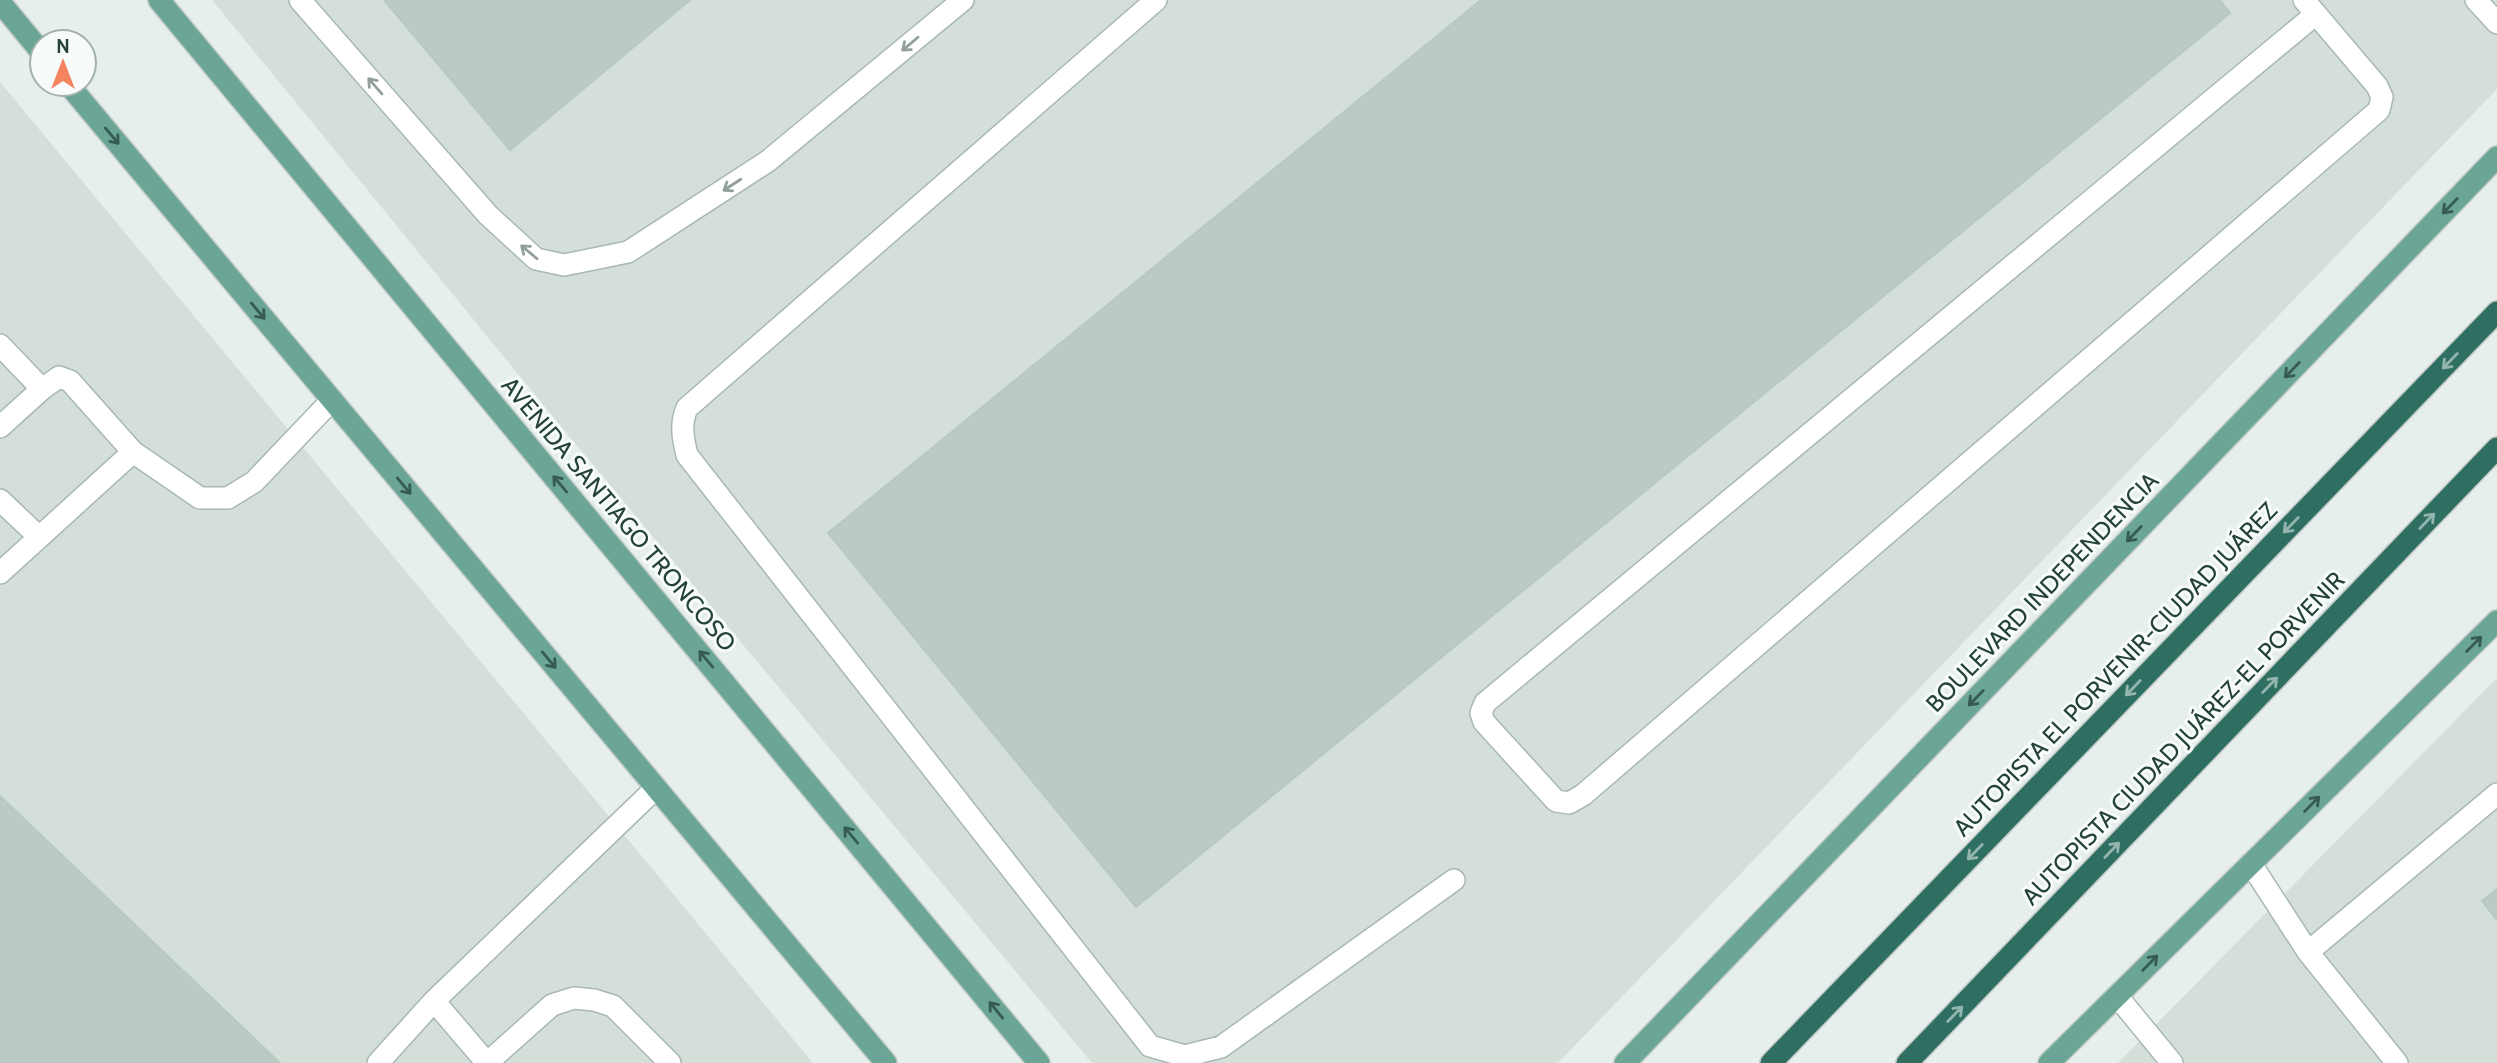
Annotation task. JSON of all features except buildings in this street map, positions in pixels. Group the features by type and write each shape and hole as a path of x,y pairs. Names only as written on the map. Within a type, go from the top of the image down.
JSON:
{"highway":[{"name":"AUTOPISTA EL PORVENIR-CIUDAD JUÁREZ","path":"1771,1063 2497,312"},
{"name":"AUTOPISTA CIUDAD JUÁREZ-EL PORVENIR","path":"1908,1063 2497,449"}],"main road":[{"name":"AVENIDA SANTIAGO TRONCOSO","path":"159,0 1039,1063"},
{"path":"0,2 28,36"},
{"path":"80,98 886,1063"},
{"name":"BOULEVARD INDEPENDENCIA","path":"1625,1063 2497,157"},
{"path":"2049,1063 2497,621"}],"lane":[{"path":"300,0 488,215 537,259 564,265 628,252 768,162 963,0"},
{"path":"1156,0 687,408 683,418 687,455 1150,1046 1185,1056 1222,1047 1454,880"},
{"path":"2476,0 2497,23"},
{"path":"2310,7 2377,86 2382,97 2379,110 1583,795 1569,803 1556,802 1484,722 1481,713 1485,703 2310,7"},
{"path":"0,345 43,389"},
{"path":"0,428 59,377 70,381 133,452 200,498 228,498 254,482 332,400"},
{"path":"0,572 133,452"},
{"path":"0,500 38,536"},
{"path":"377,1063 435,1001 656,788"},
{"path":"2308,952 2497,794"},
{"path":"2251,864 2308,952 2397,1063"},
{"path":"2117,996 2172,1063"},
{"path":"435,1001 487,1063 552,1005 574,999 594,1000 612,1006 670,1063"}],"shaded area":[{"path":"212,0 2497,0 2497,89 1558,1063 1092,1063 554,418"},
{"path":"0,82 578,779 813,1063 0,1063"},
{"path":"2497,678 2497,1063 2118,1063"}]}
